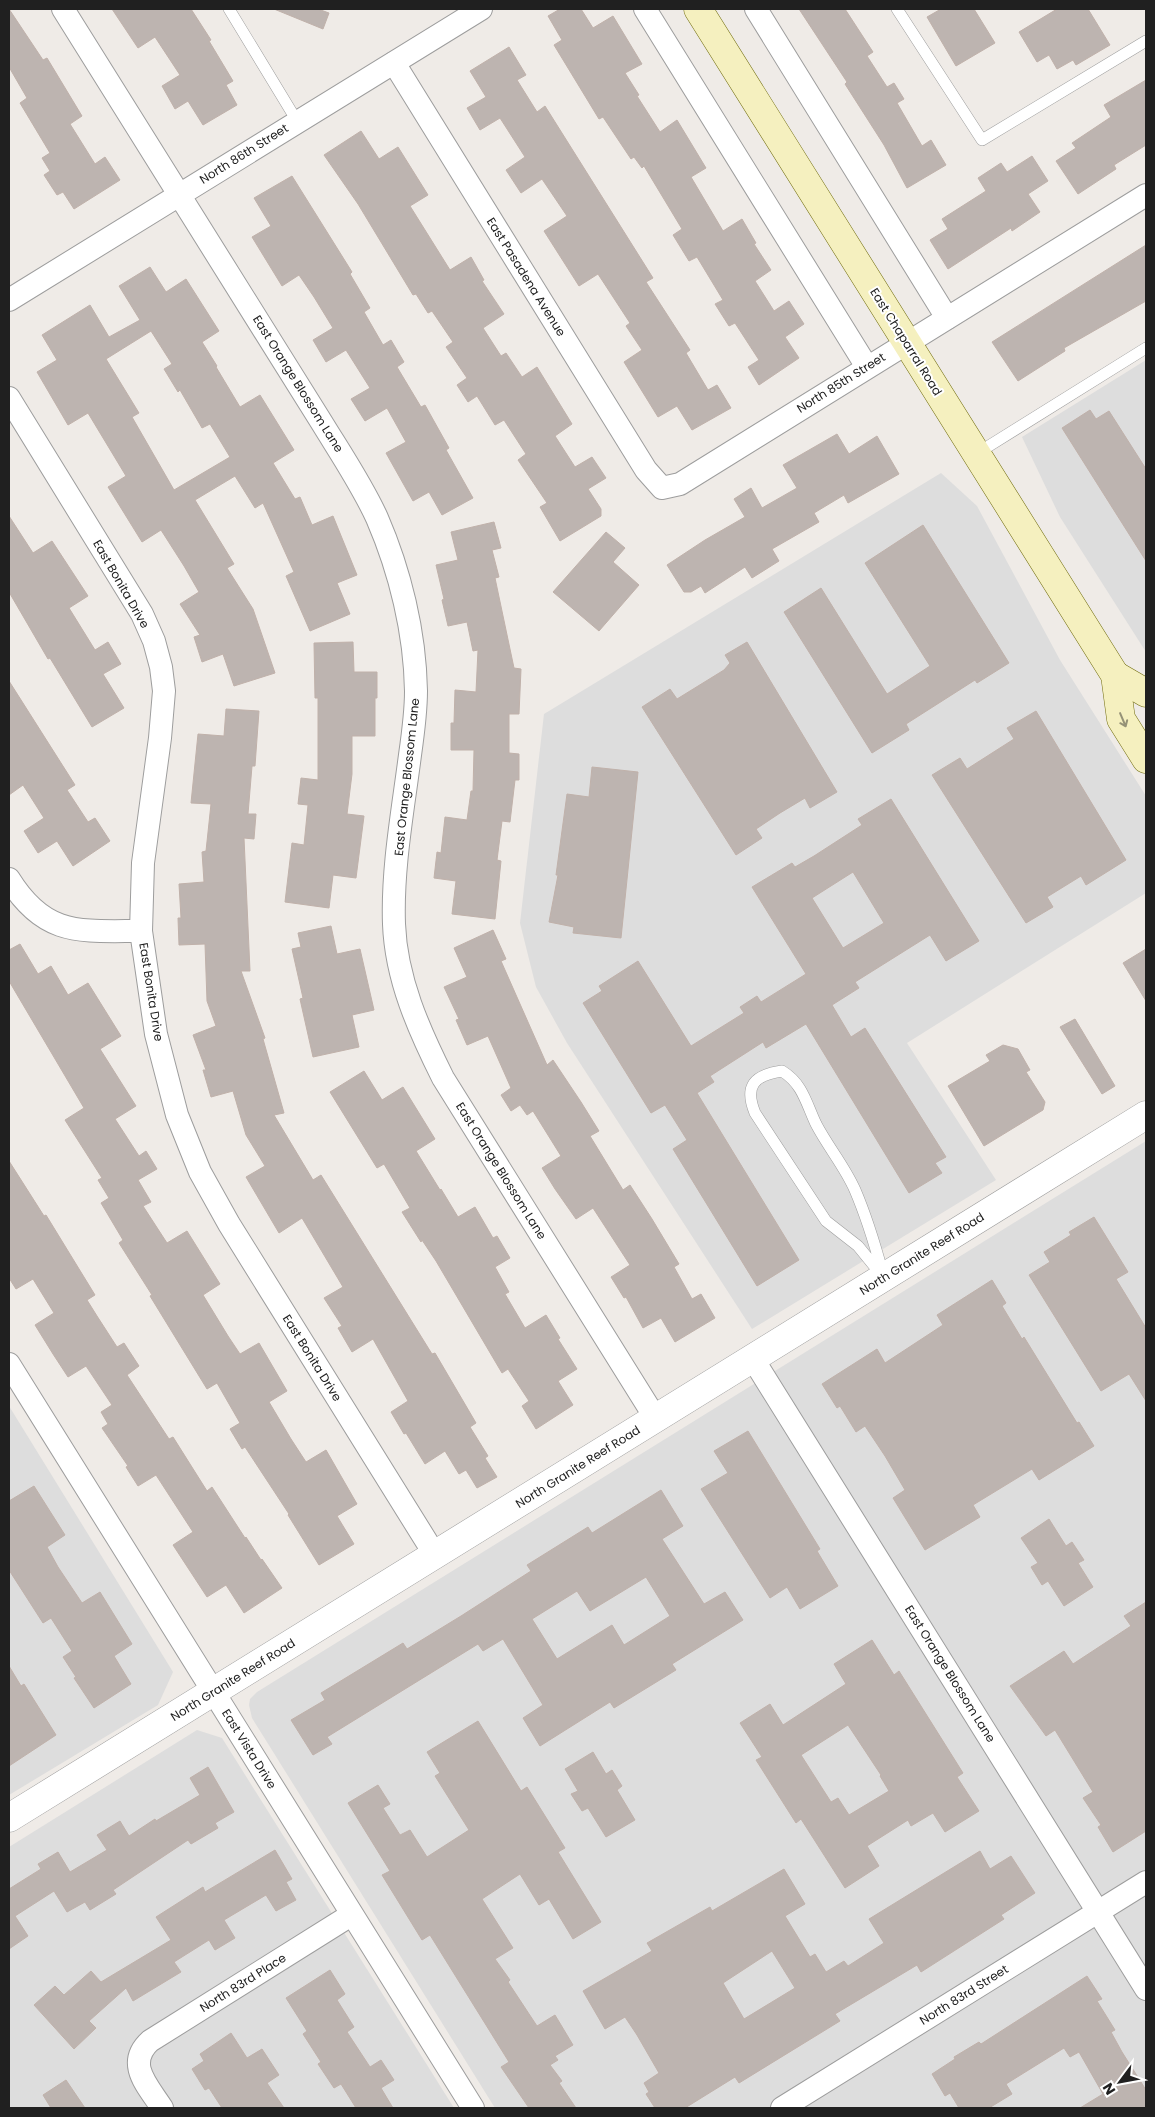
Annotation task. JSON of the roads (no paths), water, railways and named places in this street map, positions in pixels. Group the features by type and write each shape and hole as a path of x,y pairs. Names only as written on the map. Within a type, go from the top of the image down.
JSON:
{"main road":[{"name":"East Chaparral Road","path":"698,9 1115,675 1121,719 1146,759"},
{"name":"East Chaparral Road","path":"1115,675 1146,693"}],"street":[{"name":"East Orange Blossom Lane","path":"63,9 356,479 376,518 394,562 406,606 416,691 394,886 394,926 409,1002 421,1035 443,1078 656,1419"},
{"name":"North 86th Street","path":"9,300 481,9"},
{"path":"645,9 866,367"},
{"path":"756,9 947,318"},
{"name":"East Pasadena Avenue","path":"394,63 646,470 662,488"},
{"name":"North 85th Street","path":"662,488 680,484 1146,194"},
{"name":"East Bonita Drive","path":"9,398 142,614 154,641 161,667 164,691 160,738 143,863 141,931 156,1034 177,1115 200,1172 229,1224 435,1555"},
{"path":"9,879 18,893 37,913 56,924 81,931 141,931"},
{"name":"North Granite Reef Road","path":"9,1818 1146,1115"},
{"name":"East Orange Blossom Lane","path":"753,1359 1146,1989"},
{"name":"East Vista Drive","path":"9,1364 473,2108"},
{"name":"North 83rd Street","path":"782,2108 1146,1882"},
{"name":"North 83rd Place","path":"162,2108 142,2076 138,2064 139,2055 143,2048 150,2041 351,1915"}],"lane":[{"path":"229,9 297,121"},
{"path":"897,9 982,140 1146,41"},
{"path":"976,454 1146,348"},
{"path":"782,1071 794,1078 816,1124 855,1189 873,1236 884,1278 858,1246 826,1221 756,1113 750,1099 750,1090 754,1083 762,1076 782,1071"}]}
